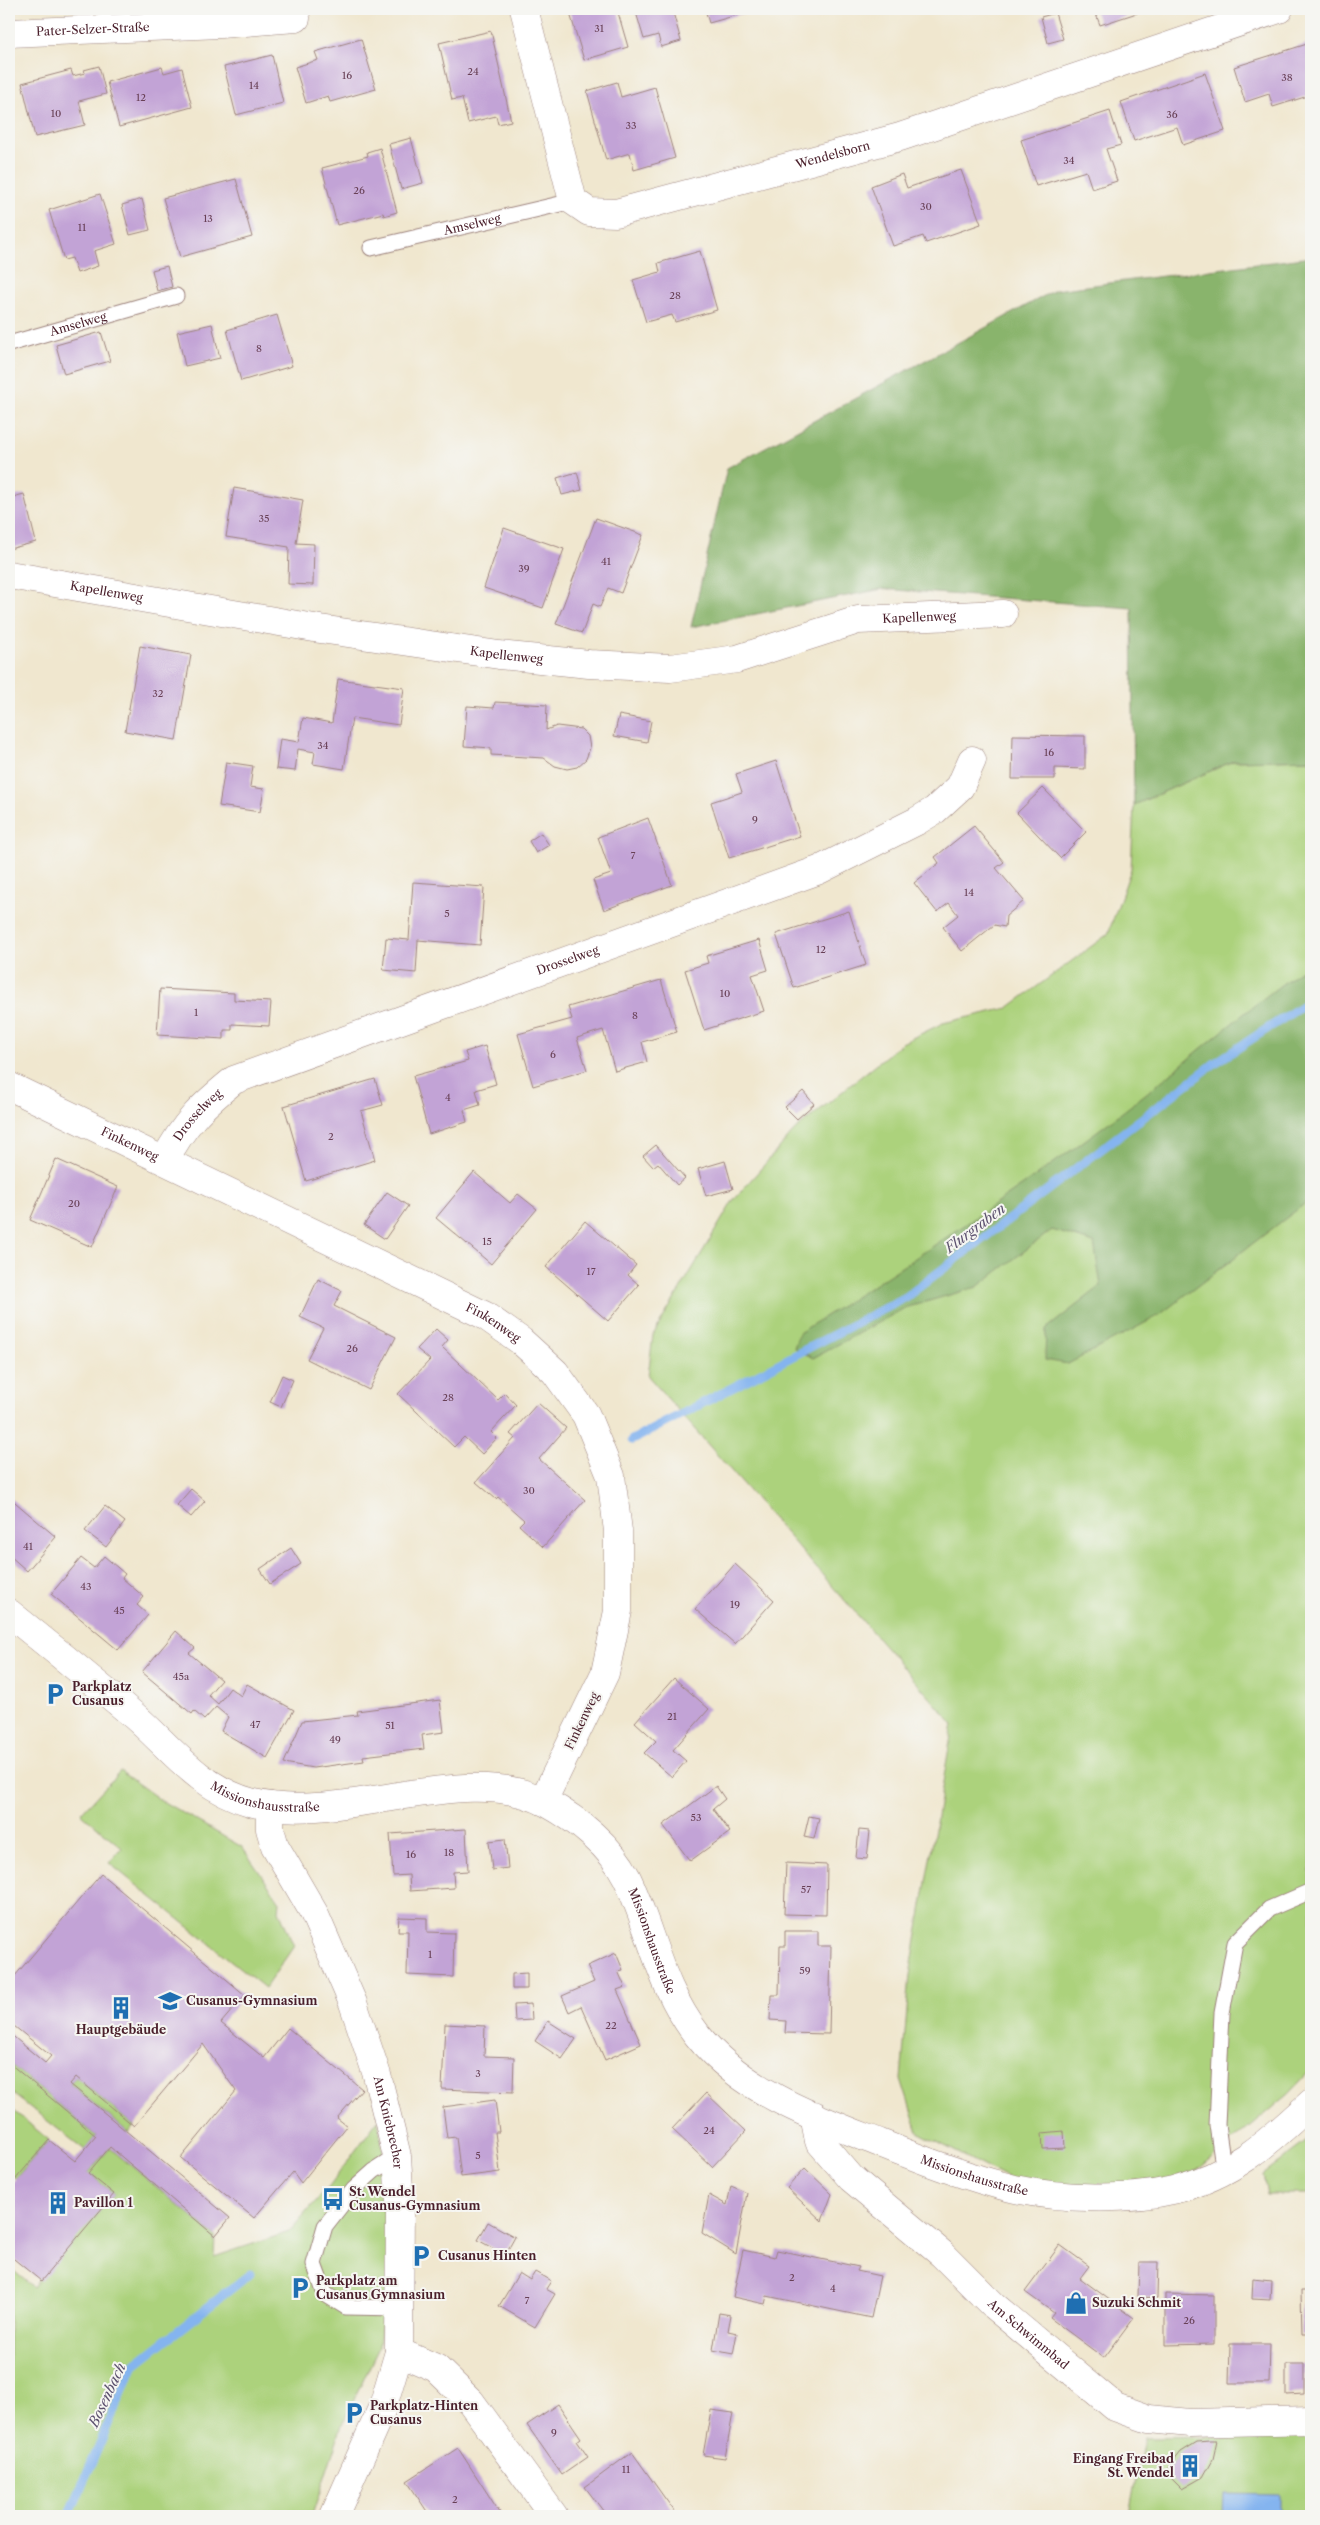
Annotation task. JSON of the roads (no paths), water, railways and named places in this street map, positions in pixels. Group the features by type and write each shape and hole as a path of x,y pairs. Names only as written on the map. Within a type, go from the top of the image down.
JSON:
{"street":[{"path":"524,9 573,201"},
{"name":"Wendelsborn","path":"573,201 589,212 616,213 900,137 1279,9"},
{"name":"Pater-Selzer-Straße","path":"9,32 220,24 296,18"},
{"name":"Kapellenweg","path":"9,575 320,629 499,655 589,664 670,668 737,659 858,620 1003,614"},
{"name":"Drosselweg","path":"165,1160 177,1137 200,1108 234,1080 819,870 917,821 935,810 960,787 972,760"},
{"name":"Finkenweg","path":"9,1086 484,1315 521,1341 555,1372 586,1415 611,1476 618,1531 618,1611 606,1673 543,1801"},
{"name":"Missionshausstraße","path":"9,1613 135,1716 197,1776 224,1792 247,1801 270,1806 327,1805 480,1788 502,1789 524,1793 570,1816 593,1836 622,1870 672,1995 701,2039 725,2064 763,2092 943,2168 1019,2190 1098,2199 1170,2191 1224,2173 1270,2142 1311,2103"},
{"name":"Am Kniebrecher","path":"270,1806 270,1829 275,1846 314,1913 353,2003 377,2075 396,2156 400,2206 399,2352 383,2406 334,2516"},
{"name":"Am Schwimmbad","path":"814,2115 819,2141 851,2178 942,2254 994,2306 1115,2408 1149,2419 1190,2423 1311,2420"},
{"path":"399,2352 436,2368 471,2402 554,2516"}],"lane":[{"name":"Amselweg","path":"371,248 573,201"},
{"name":"Amselweg","path":"9,344 176,296"},
{"path":"1224,2173 1217,2125 1222,2013 1235,1943 1269,1909 1311,1891"},
{"path":"396,2156 374,2171 354,2189 325,2226 314,2264 325,2294 346,2307 400,2308"}],"water":[{"path":"1224,2493 1279,2494 1279,2516 1223,2516"}],"waterway":[{"name":"Flurgraben","path":"632,1440 906,1297 1215,1063 1311,1000"},
{"name":"Bosenbach","path":"69,2516 133,2366 250,2274"}],"place":[{"name":"Parkplatz Cusanus","path":"55,1694"},
{"name":"Cusanus-Gymnasium","path":"170,2001"},
{"name":"Hauptgebäude","path":"121,2008"},
{"name":"St. Wendel Cusanus-Gymnasium","path":"333,2199"},
{"name":"Pavillon 1","path":"58,2203"},
{"name":"Cusanus Hinten","path":"421,2256"},
{"name":"Parkplatz am Cusanus Gymnasium","path":"300,2288"},
{"name":"Suzuki Schmit","path":"1076,2303"},
{"name":"Parkplatz-Hinten Cusanus","path":"354,2413"},
{"name":"Eingang Freibad St. Wendel","path":"1190,2466"}]}
